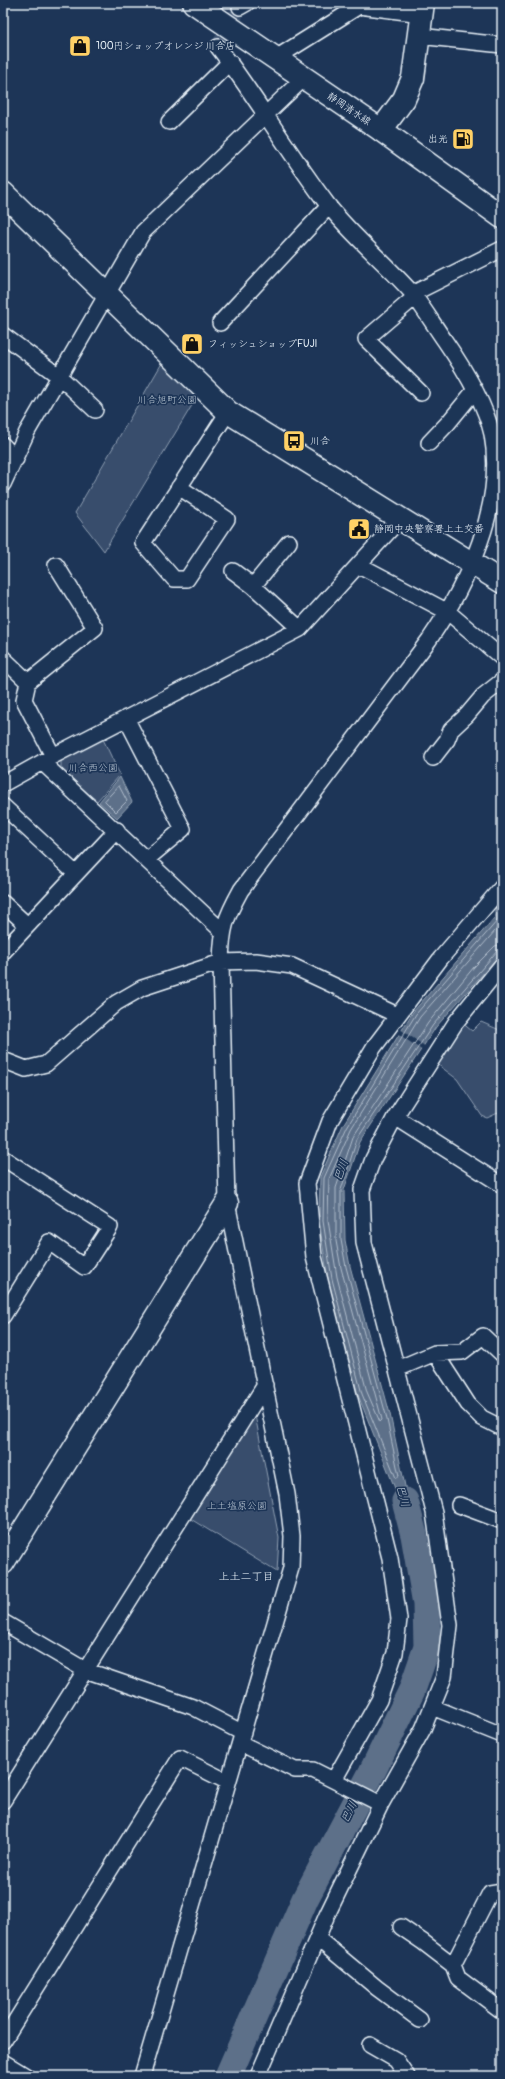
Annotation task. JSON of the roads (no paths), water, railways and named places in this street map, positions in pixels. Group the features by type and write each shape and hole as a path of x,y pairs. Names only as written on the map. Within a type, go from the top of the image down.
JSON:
{"street":[{"name":"静岡清水線","path":"194,3 381,130 502,217"},
{"path":"276,58 359,6 423,9 413,78 404,99 381,130"},
{"path":"419,36 502,45"},
{"path":"142,2076 228,1782 284,1598 291,1568 292,1536 287,1494 227,1203 221,962 222,931 228,914 241,890 448,612 473,564 496,512 496,453 492,432 474,390 460,363 413,295 329,206 264,115 242,78 218,46"},
{"path":"169,122 230,62"},
{"path":"3,484 27,432 143,232 304,78"},
{"path":"3,193 228,412 502,582"},
{"path":"220,323 329,206"},
{"path":"420,393 366,339 413,295 502,249"},
{"path":"3,335 60,377 94,410"},
{"path":"429,443 448,423 474,390"},
{"path":"179,487 227,519 187,579 174,579 143,543 179,487 228,412"},
{"path":"3,445 16,458"},
{"path":"3,784 126,718 300,629 400,519"},
{"path":"253,586 289,542"},
{"path":"56,565 95,628 28,682 24,700 48,759 146,859 222,931"},
{"path":"359,565 448,612 502,658"},
{"path":"233,571 253,586 300,629"},
{"path":"3,658 28,682"},
{"path":"433,758 447,740 451,730 468,715 483,696 502,680"},
{"path":"126,718 183,829 146,859"},
{"path":"3,806 76,874"},
{"path":"3,952 117,830"},
{"path":"334,1780 379,1700 395,1654 399,1619 390,1558 314,1257 307,1183 330,1121 374,1047 441,958 502,887"},
{"path":"3,903 27,925"},
{"path":"4,1063 26,1069 46,1064 116,1003 142,988 221,962 256,961 292,966 397,1015"},
{"path":"258,2076 317,1938 381,1804 423,1729 444,1677 450,1625 434,1512 364,1243 362,1190 373,1159 395,1117 456,1022 502,965"},
{"path":"395,1117 502,1185"},
{"path":"3,1158 110,1227 84,1267 49,1242 3,1316"},
{"path":"3,1563 227,1203"},
{"path":"397,1369 435,1353 462,1352 483,1336 502,1354"},
{"path":"435,1353 468,1404 482,1418 502,1428"},
{"path":"3,1801 265,1385"},
{"path":"459,1505 502,1521"},
{"path":"3,1622 85,1670 192,1707 295,1770 313,1770 381,1804"},
{"path":"432,1707 502,1735"},
{"path":"3,2041 180,1758 228,1782"},
{"path":"453,1966 490,1893 502,1891"},
{"path":"400,1927 423,1942 453,1966 458,1978 502,2012"},
{"path":"317,1938 377,1988 420,2020"},
{"path":"370,2045 396,2060 407,2076"},
{"path":"3,2062 26,2076"}],"water":[{"path":"120,777 132,802 117,818 99,802"},
{"path":"502,903 502,952 436,1027 360,1142 344,1190 345,1240 350,1266 390,1414 417,1544 358,1395 328,1279 319,1221 320,1177 343,1125 413,1012 495,917 495,909"}],"waterway":[{"name":"巴川","path":"228,2076 305,1899 372,1772 412,1690 427,1647 426,1604 414,1535 405,1501"}],"tunnel":[{"path":"218,47 240,7"}],"place":[{"name":"100円ショップオレンジ 川合店","path":"80,46"},
{"name":"出光","path":"463,139"},
{"name":"フィッシュショップFUJI","path":"192,344"},
{"name":"川合","path":"294,441"},
{"name":"静岡中央警察署上土交番","path":"359,529"}],"district":[{"name":"上土二丁目","path":"246,1576"}],"park label":[{"name":"川合旭町公園","path":"167,400"},
{"name":"川合西公園","path":"93,768"},
{"name":"上土塩原公園","path":"237,1506"}]}
